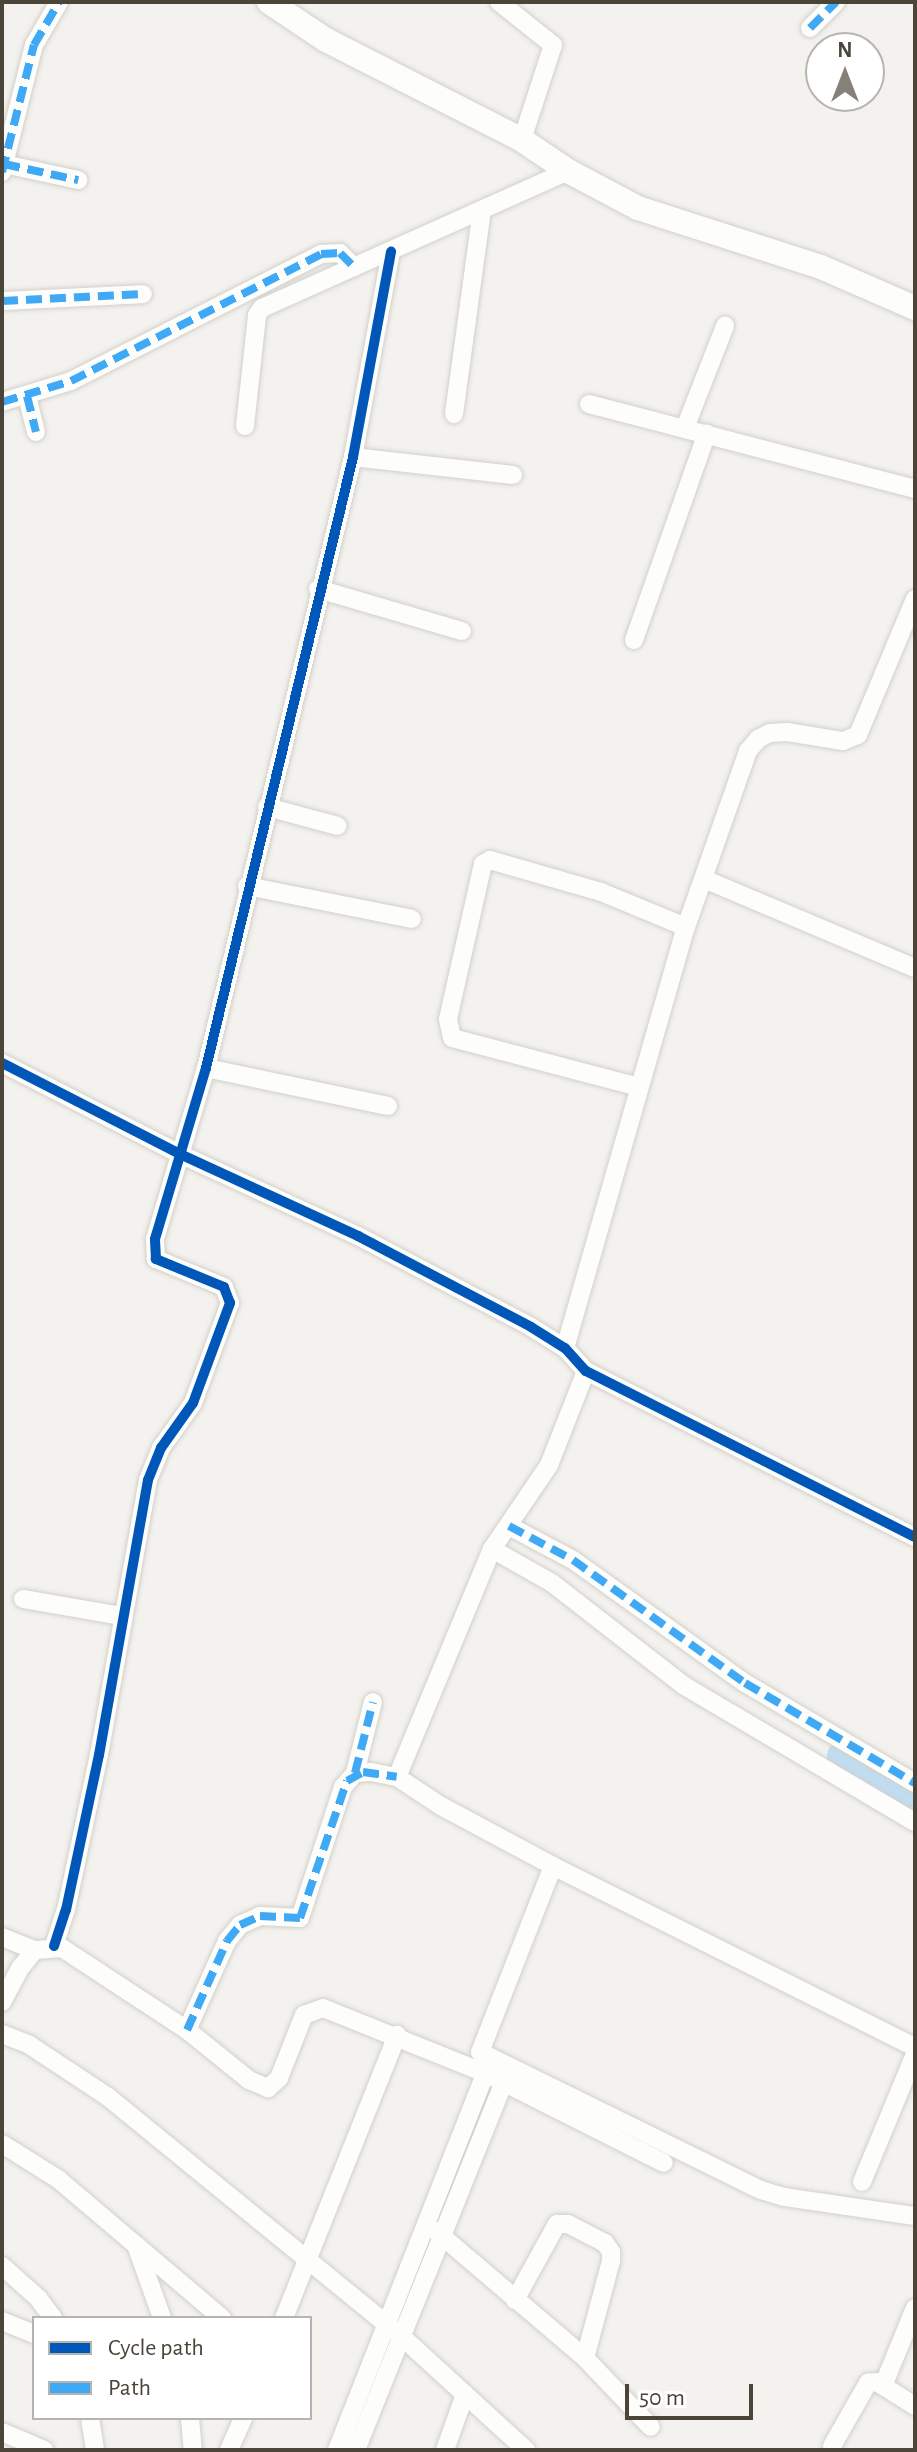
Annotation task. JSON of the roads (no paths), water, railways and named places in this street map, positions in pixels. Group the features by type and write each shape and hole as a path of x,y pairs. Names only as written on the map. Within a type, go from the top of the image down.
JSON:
{"street":[{"path":"59,2 34,45 3,168 78,180"},
{"path":"269,2 326,40 528,145 638,208 821,267 915,308"},
{"path":"499,2 553,45 528,145"},
{"path":"810,28 836,2"},
{"path":"245,426 259,310 348,261 391,251 482,210 563,167"},
{"path":"454,414 482,210"},
{"path":"54,1946 99,1755 146,1487 166,1440 181,1421 201,1385 230,1303 224,1287 163,1265 154,1251 204,1075 318,589 353,457 391,251"},
{"path":"2,402 31,410 71,381 321,254 348,261"},
{"path":"2,301 143,294"},
{"path":"685,428 725,326"},
{"path":"589,404 915,489"},
{"path":"634,640 707,433"},
{"path":"353,457 513,475"},
{"path":"318,589 462,631"},
{"path":"565,1348 686,926 748,751 758,739 770,733 787,732 843,741 858,735 915,599"},
{"path":"267,807 338,826"},
{"path":"639,1087 452,1038 448,1019 483,864 490,860 601,892 686,926"},
{"path":"704,879 915,968"},
{"path":"247,886 412,919"},
{"path":"2,1063 182,1155 358,1236 565,1348 586,1371 915,1537"},
{"path":"204,1075 388,1106"},
{"path":"397,1777 493,1548 549,1465 586,1371"},
{"path":"507,1527 585,1568 745,1683 915,1783"},
{"path":"493,1548 552,1583 683,1685 915,1822"},
{"path":"23,1599 121,1616"},
{"path":"187,2030 227,1941 240,1925 260,1916 300,1918 340,1795 355,1773 373,1702"},
{"path":"355,1773 397,1777 441,1806 553,1866 913,2043 862,2182"},
{"path":"356,2450 427,2225 553,1866"},
{"path":"2,1937 35,1950 54,1946 96,1968 187,2030 249,2080 268,2088 279,2078 304,2015 323,2008 482,2063 761,2190 784,2197 915,2216"},
{"path":"2,2002 21,1967 35,1950"},
{"path":"2,2034 28,2044 108,2097 393,2329 526,2450"},
{"path":"285,2316 397,2035"},
{"path":"482,2063 504,2082 664,2163"},
{"path":"337,2450 393,2329 445,2237 504,2082"},
{"path":"2,2144 58,2179 220,2316"},
{"path":"515,2300 557,2224 568,2224 605,2243 611,2252 611,2261 585,2358"},
{"path":"427,2225 445,2237 585,2358 651,2427"},
{"path":"135,2243 161,2316"},
{"path":"2,2266 38,2298 52,2316"},
{"path":"883,2386 915,2308"},
{"path":"2,2321 32,2333"},
{"path":"832,2446 864,2387 873,2382 915,2406"},
{"path":"445,2450 465,2394"},
{"path":"90,2420 95,2450"},
{"path":"190,2420 193,2450"},
{"path":"229,2450 242,2420"},
{"path":"2,2432 44,2450"}],"waterway":[{"path":"842,1756 915,1801"}]}
